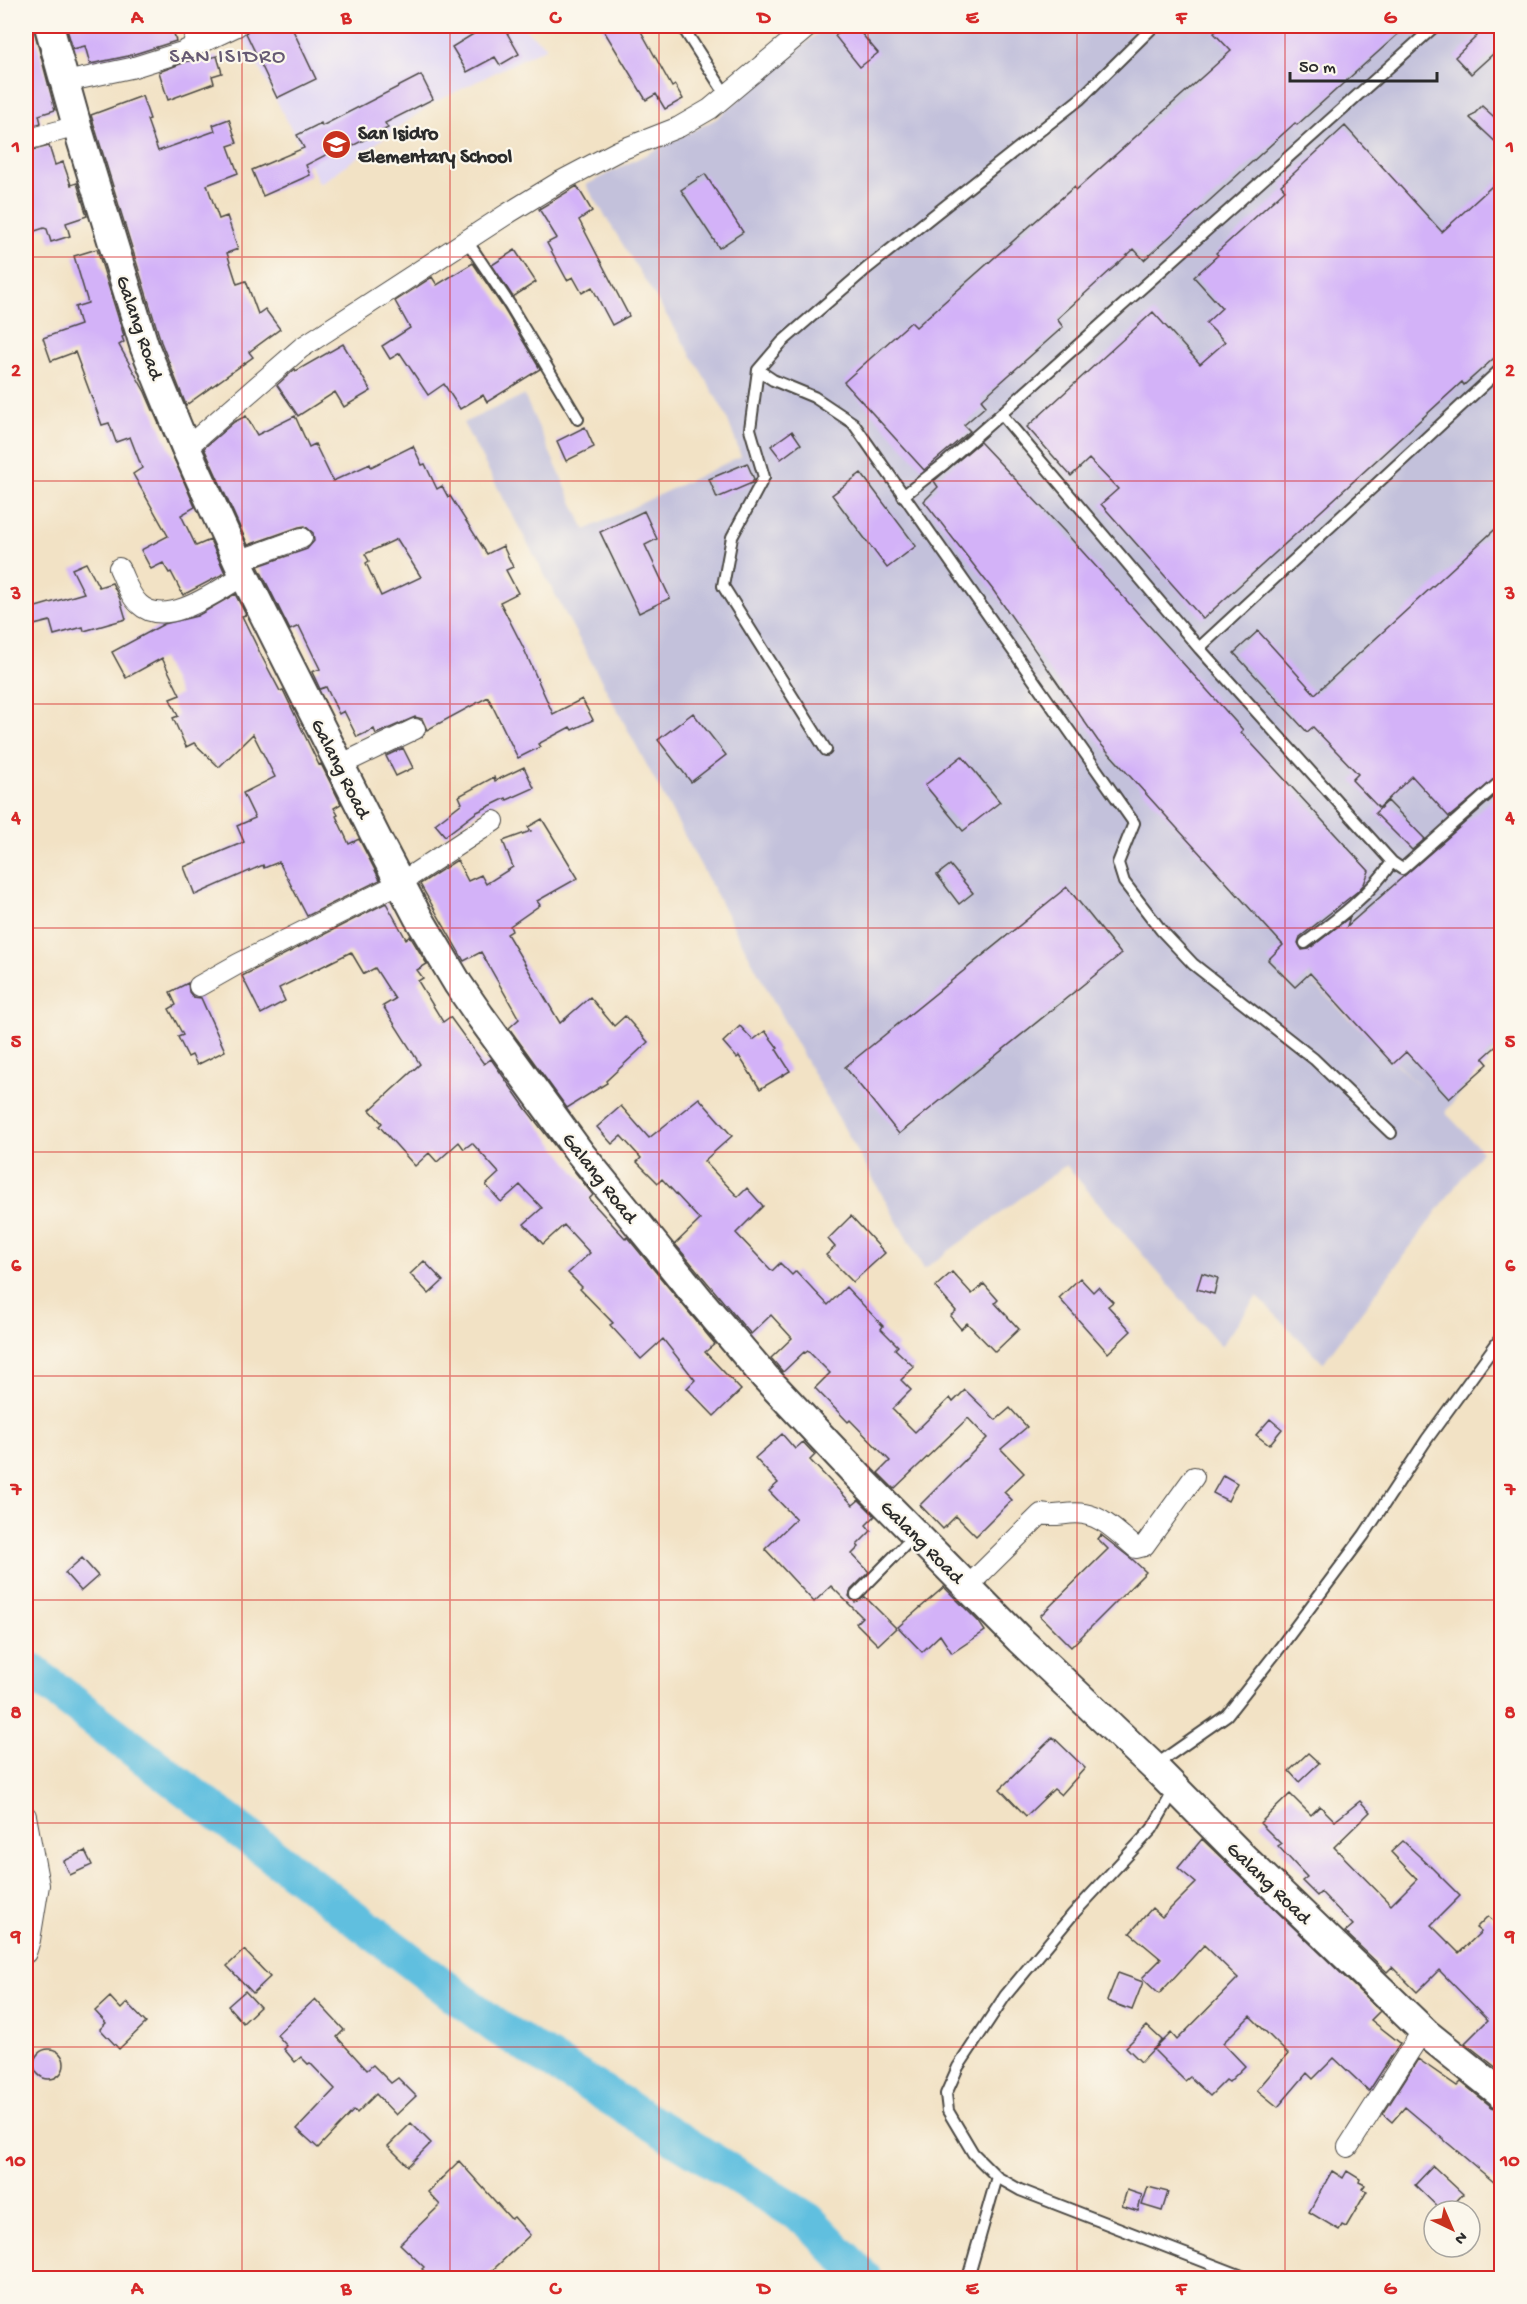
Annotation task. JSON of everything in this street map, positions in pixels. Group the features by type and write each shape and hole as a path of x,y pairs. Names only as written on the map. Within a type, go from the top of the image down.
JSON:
{"street":[{"name":"Galang Road","path":"49,26 77,126 146,348 186,448 241,568 400,883 463,992 580,1153 766,1378 1020,1640 1176,1788 1244,1858 1423,2031 1502,2094"},
{"path":"192,48 198,26"},
{"path":"65,82 131,68 192,48 237,26"},
{"path":"186,448 301,348 561,182 618,151 679,126 710,109 809,26"},
{"path":"26,140 77,126"},
{"path":"119,568 134,599 141,607 160,612 189,607 241,568 302,538"},
{"path":"340,765 415,729"},
{"path":"199,986 400,883 494,821"},
{"path":"968,1586 1041,1514 1051,1516 1084,1514 1100,1519 1136,1548 1144,1546 1194,1477"},
{"path":"26,1816 39,1885 26,1953"},
{"path":"1348,2147 1423,2031"}],"lane":[{"path":"682,26 726,95"},
{"path":"826,750 723,586 732,537 764,477 750,429 758,370 782,342 866,269 1080,99 1154,26"},
{"path":"903,496 1001,414 1435,26"},
{"path":"467,241 521,323 578,419"},
{"path":"1199,648 1502,368"},
{"path":"758,370 773,380 814,397 853,423 1134,822 1118,864 1124,882 1141,905 1193,964 1314,1059 1392,1133"},
{"path":"1001,414 1199,648 1392,862 1402,869 1502,780"},
{"path":"1305,943 1358,900 1384,875 1392,862"},
{"path":"1154,1767 1227,1715 1364,1535 1427,1439 1502,1336"},
{"path":"856,1594 916,1534"},
{"path":"1176,1788 1152,1829 1073,1914 1005,1996 958,2067 946,2094 948,2111 973,2153 997,2177 1020,2190 1246,2278"},
{"path":"968,2278 997,2177"}],"shaded area":[{"name":"San Isidro Elementary School","path":"237,26 520,26 547,47 431,104 320,184"},
{"path":"826,26 1501,26 1501,1044 1445,1112 1482,1151 1323,1363 1257,1296 1221,1346 1066,1165 924,1269 796,1043 463,423 524,395 585,530 741,456 726,415 701,371 586,185 716,119","holes":["1295,965 1376,1042 1422,1089"]}],"building":[{"path":"26,26 33,26 55,110 39,115 41,123 26,128"},
{"path":"66,26 172,26 176,41 128,56 90,64 85,46 73,49"},
{"path":"253,26 291,26 316,79 277,98 246,33"},
{"path":"477,26 503,26 519,54 500,65 495,57 467,72 452,47 480,30"},
{"path":"601,26 638,26 672,87 675,85 683,99 665,109 656,94 646,100"},
{"path":"848,26 855,26 878,53 860,67 835,36"},
{"path":"1223,26 1407,26 1297,125 1295,123 1144,260 1134,249 1057,319 1063,327 981,400 986,406 964,425 970,431 924,470 844,382 911,322 916,327 1074,187 1076,190 1231,51 1214,33"},
{"path":"1467,26 1502,26 1502,63 1493,54 1471,74 1455,57 1477,36"},
{"path":"204,55 206,59 217,56 222,73 212,76 214,83 168,100 159,72"},
{"path":"421,75 433,99 385,123 388,128 338,153 337,149 306,165 310,175 263,196 252,170 304,148 297,135 321,123 322,126"},
{"path":"142,96 150,119 147,120 158,151 215,131 213,125 229,119 237,143 228,146 238,173 207,185 219,219 227,216 238,249 227,253 237,284 246,281 258,314 265,309 280,329 249,352 253,357 186,405 161,342 91,115"},
{"path":"1482,106 1502,124 1502,148 1470,118"},
{"path":"1345,126 1442,232 1502,177 1502,351 1464,385 1462,382 1203,619 1101,504 1118,489 1089,459 1071,476 1027,427 1153,312 1200,364 1225,342 1206,323 1222,308 1194,277 1218,255 1216,253 1285,190 1281,185"},
{"path":"49,146 55,165 63,162 71,185 77,183 87,216 66,223 70,236 51,242 47,229 44,228 26,234 26,152"},
{"path":"705,174 743,232 719,248 681,190"},
{"path":"577,186 592,211 579,220 629,316 612,325 592,287 582,293 573,277 567,280 547,243 557,238 539,209"},
{"path":"97,249 124,336 122,337 124,342 119,345 145,392 195,507 181,515 196,546 210,540 225,573 183,595 171,572 169,573 163,563 151,569 141,550 168,536 133,474 142,468 130,437 116,442 109,423 102,425 75,352 51,361 43,338 80,325 75,307 88,303 74,256"},
{"path":"515,250 536,282 513,297 492,265"},
{"path":"473,263 540,369 487,402 483,395 460,409 444,384 428,395 400,353 390,359 382,346 410,328 395,301 432,277 437,285"},
{"path":"343,344 371,391 344,407 335,392 298,416 277,385 295,369 296,371"},
{"path":"246,416 257,435 295,416 309,447 315,444 333,481 370,464 371,467 413,446 437,489 442,486 448,497 450,496 487,554 503,546 513,567 506,570 518,593 500,602 553,714 582,699 593,720 572,730 570,727 538,744 540,747 518,758 488,697 427,730 422,719 415,717 376,734 374,729 357,737 344,711 339,714 326,687 320,689 312,672 320,669 299,626 290,630 258,566 307,549 314,541 313,533 305,526 299,527 248,545 204,448 234,422","holes":["397,539 421,577 381,596 366,563 369,561 365,554"]},
{"path":"585,427 594,447 566,461 557,441"},
{"path":"792,431 801,444 781,459 771,446"},
{"path":"980,442 1064,531 1243,730 1241,732 1369,871 1364,884 1358,891 1300,937 1298,943 1302,950 1309,949 1350,917 1347,926 1502,790 1502,1041 1483,1058 1488,1064 1449,1099 1406,1052 1393,1064 1310,973 1295,987 1268,960 1283,945 1098,741 993,590 924,501 938,487 934,481"},
{"path":"747,463 754,479 752,483 717,498 709,479"},
{"path":"861,473 916,546 887,568 832,495"},
{"path":"644,511 657,539 645,545 670,598 639,613 600,532"},
{"path":"1502,523 1502,773 1449,817 1412,776 1379,808 1352,780 1358,774 1313,727 1307,732 1234,653 1258,631 1315,694"},
{"path":"86,563 99,587 112,583 126,619 84,631 83,627 54,635 50,621 34,625 29,609 84,593 72,569"},
{"path":"235,594 246,615 242,616 262,657 280,691 283,690 319,765 321,764 341,804 334,808 349,844 359,839 380,880 307,916 279,862 264,868 263,865 195,895 184,867 244,842 237,826 255,818 243,793 275,777 253,734 219,767 194,743 186,747 173,718 178,716 170,699 180,695 162,658 126,678 112,652 164,624 197,616"},
{"path":"693,713 726,755 691,782 658,740"},
{"path":"403,748 413,768 396,776 386,756"},
{"path":"962,756 1000,802 963,831 925,785"},
{"path":"524,767 534,788 477,812 445,836 435,824 462,803 459,796 494,777 495,781"},
{"path":"1388,801 1425,839 1412,850 1375,813"},
{"path":"542,819 578,878 537,901 540,905 510,926 512,931 507,934 560,1023 590,997 614,1026 625,1016 648,1042 606,1081 607,1083 567,1108 509,1028 519,1019 481,952 464,961 420,884 457,860 468,881 481,875 486,884 513,867 503,841 531,831 528,827"},
{"path":"950,865 973,893 959,904 937,875"},
{"path":"1067,887 1121,954 899,1134 845,1067"},
{"path":"386,903 406,939 410,936 427,964 417,970 423,978 418,981 443,1022 450,1017 484,1064 491,1059 526,1109 593,1195 589,1199 626,1239 627,1237 715,1344 705,1352 741,1390 714,1416 687,1388 695,1380 663,1339 641,1359 610,1325 613,1323 568,1273 590,1253 564,1225 543,1244 524,1224 542,1208 520,1185 501,1202 486,1185 499,1173 472,1143 464,1149 459,1142 437,1162 429,1153 415,1166 379,1126 382,1123 370,1110 420,1064 383,1006 395,999 375,968 364,974 351,952 279,988 285,1001 261,1014 242,976"},
{"path":"188,983 189,992 193,997 201,998 225,1051 197,1065 192,1055 188,1057 178,1037 183,1035 169,1009 176,1005 170,992"},
{"path":"740,1026 753,1040 765,1031 778,1048 776,1049 790,1071 760,1089 739,1056 737,1058 723,1042"},
{"path":"699,1098 732,1136 704,1161 738,1197 747,1188 763,1206 736,1233 772,1271 780,1263 792,1275 796,1271 828,1305 846,1287 883,1326 881,1329 898,1346 895,1349 914,1367 901,1380 911,1390 892,1409 915,1432 950,1398 953,1402 965,1390 996,1420 1010,1408 1027,1427 1001,1449 1024,1473 1004,1492 1012,1500 976,1536 956,1516 943,1529 920,1505 987,1438 968,1418 894,1489 878,1473 890,1461 815,1388 830,1373 808,1351 804,1352 783,1372 771,1358 792,1338 771,1315 751,1334 675,1244 700,1220 662,1179 658,1183 637,1162 641,1158 621,1136 612,1144 597,1127 621,1106 649,1138"},
{"path":"851,1216 885,1253 853,1282 826,1255 835,1247 828,1239"},
{"path":"424,1261 443,1281 429,1294 410,1274"},
{"path":"952,1272 972,1294 984,1284 998,1300 995,1303 1019,1329 995,1352 967,1323 961,1329 950,1316 956,1311 935,1287"},
{"path":"1202,1273 1218,1278 1214,1294 1197,1289"},
{"path":"1080,1278 1093,1292 1098,1287 1113,1302 1108,1306 1131,1331 1108,1353 1059,1298"},
{"path":"1270,1419 1282,1429 1269,1445 1256,1435"},
{"path":"782,1434 795,1449 803,1442 815,1455 810,1460 853,1505 859,1500 875,1516 866,1525 871,1531 857,1545 859,1547 852,1554 869,1572 851,1590 849,1596 855,1602 865,1597 896,1628 878,1645 856,1623 862,1617 831,1586 814,1602 765,1549 796,1519 769,1491 778,1483 755,1458"},
{"path":"1223,1475 1237,1483 1228,1501 1213,1493"},
{"path":"1101,1535 1146,1572 1071,1647 1040,1616 1108,1549 1098,1539"},
{"path":"82,1558 98,1576 81,1591 65,1573"},
{"path":"944,1587 985,1631 952,1653 940,1635 922,1652 898,1627"},
{"path":"1053,1737 1085,1768 1061,1795 1054,1789 1026,1816 1000,1789"},
{"path":"1308,1753 1319,1763 1299,1782 1289,1771"},
{"path":"1290,1794 1311,1815 1320,1806 1335,1821 1360,1801 1370,1812 1334,1847 1391,1905 1417,1879 1391,1852 1403,1841 1431,1867 1460,1896 1431,1925 1459,1953 1481,1932 1476,1928 1488,1916 1502,1929 1502,2072 1465,2043 1488,2020 1439,1970 1417,1992 1392,1967 1387,1972 1345,1932 1353,1925 1321,1892 1317,1896 1302,1881 1307,1877 1278,1846 1281,1844 1260,1823"},
{"path":"1202,1839 1380,2011 1371,2020 1400,2043 1369,2091 1334,2058 1313,2079 1307,2073 1278,2107 1257,2090 1288,2054 1250,2016 1223,2043 1245,2066 1210,2096 1190,2077 1185,2081 1154,2050 1171,2033 1177,2040 1238,1978 1204,1945 1159,1994 1142,1978 1161,1959 1130,1933 1152,1908 1162,1917 1196,1883 1178,1868"},
{"path":"85,1851 92,1865 70,1875 64,1861"},
{"path":"244,1950 270,1977 253,1993 227,1966"},
{"path":"1118,1973 1143,1982 1132,2010 1107,2001"},
{"path":"245,1991 260,2007 243,2023 228,2006"},
{"path":"110,1997 121,2009 127,2003 146,2023 119,2049 100,2029 106,2023 95,2011"},
{"path":"315,1999 344,2030 337,2037 367,2070 373,2065 391,2083 398,2078 416,2096 396,2115 376,2094 357,2113 354,2110 318,2148 297,2129 335,2089 310,2063 308,2064 301,2057 295,2062 284,2049 287,2046 277,2035"},
{"path":"1147,2026 1162,2040 1141,2062 1126,2047"},
{"path":"49,2049 55,2050 63,2058 63,2070 55,2078 49,2079 43,2078 35,2070 34,2064 35,2058 43,2050"},
{"path":"1418,2059 1457,2086 1461,2082 1492,2107 1502,2110 1502,2189 1405,2107 1392,2122 1383,2114"},
{"path":"411,2123 431,2143 408,2166 388,2146"},
{"path":"459,2161 511,2219 514,2217 530,2235 484,2278 431,2278 422,2269 424,2267 400,2244 440,2205 428,2192"},
{"path":"1433,2166 1463,2194 1458,2199 1430,2199 1415,2185"},
{"path":"1332,2171 1343,2178 1347,2171 1360,2179 1359,2182 1365,2185 1362,2189 1367,2191 1346,2227 1342,2225 1339,2230 1309,2212"},
{"path":"1148,2187 1168,2192 1162,2211 1142,2205"},
{"path":"1127,2190 1142,2195 1138,2211 1122,2206"}],"waterway":[{"path":"26,1667 497,2027 808,2220 864,2278"}],"place":[{"name":"San Isidro Elementary School","path":"337,144"}],"district":[{"name":"SAN ISIDRO","path":"228,54"}]}
